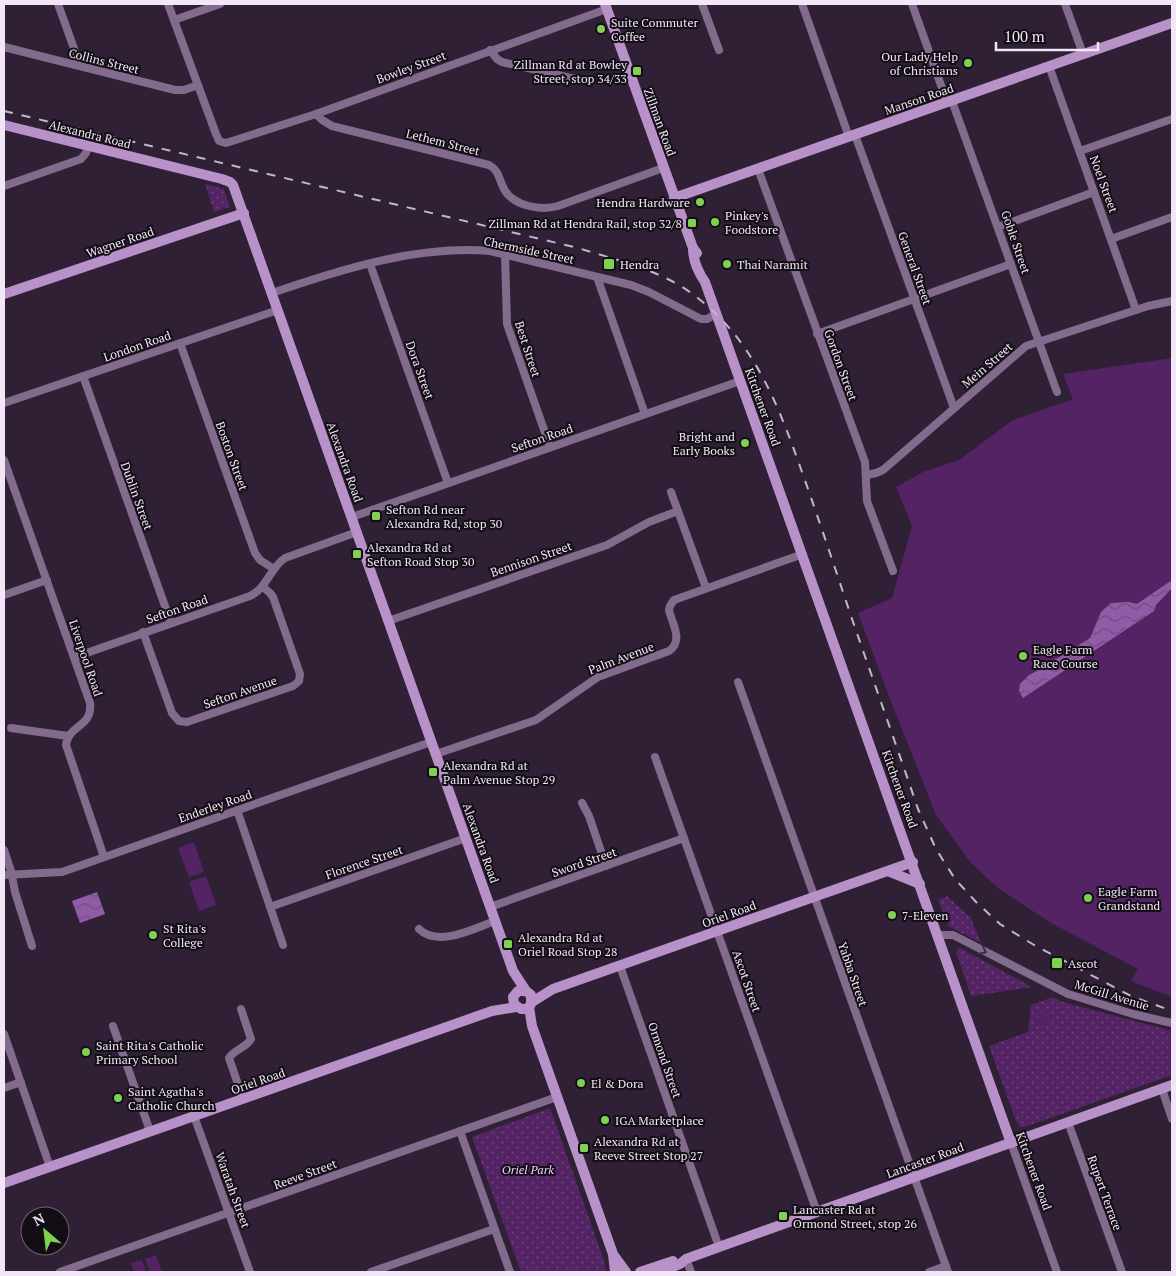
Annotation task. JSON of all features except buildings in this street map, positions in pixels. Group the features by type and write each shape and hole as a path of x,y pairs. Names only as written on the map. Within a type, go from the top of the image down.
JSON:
{"street":[{"path":"58,4 76,54 76,65"},
{"path":"168,4 198,85"},
{"path":"174,20 220,4"},
{"path":"702,4 719,50"},
{"name":"General Street","path":"802,4 954,408"},
{"name":"Goble Street","path":"912,4 998,226 1057,392"},
{"path":"1065,4 1083,54"},
{"name":"Bowley Street","path":"198,85 216,134 223,142 231,142 316,114 606,6"},
{"name":"Zillman Road","path":"606,6 674,198 693,248 702,263 705,282 716,314"},
{"name":"Manson Road","path":"674,198 1172,23"},
{"name":"Collins Street","path":"4,48 175,90 184,90 198,85"},
{"path":"490,50 502,62 579,80"},
{"name":"Noel Street","path":"1049,66 1136,310"},
{"name":"Lethem Street","path":"316,114 332,126 490,165 496,170 511,198 516,202 538,207 558,206 663,168"},
{"path":"1080,151 1172,119"},
{"name":"Alexandra Road","path":"4,125 227,181 233,186 613,1254 615,1272"},
{"path":"4,186 81,159 88,146"},
{"name":"Gordon Street","path":"758,169 864,462 867,500 893,571"},
{"path":"998,226 1094,192"},
{"name":"Wagner Road","path":"4,294 244,214"},
{"path":"1111,239 1172,217"},
{"name":"Chermside Street","path":"272,293 342,270 451,250 470,249 504,254 640,288 700,319 707,319 716,314"},
{"name":"Best Street","path":"504,254 508,324 550,447"},
{"name":"Dora Street","path":"370,264 448,483"},
{"path":"817,334 1011,264"},
{"path":"597,277 645,414"},
{"name":"Mein Street","path":"866,475 883,470 1022,349 1039,341 1136,310 1172,301"},
{"name":"London Road","path":"4,403 278,310"},
{"name":"Kitchener Road","path":"716,314 1057,1272"},
{"name":"Boston Street","path":"180,343 255,553 260,560 274,569"},
{"name":"Dublin Street","path":"82,376 171,623"},
{"name":"Sefton Road","path":"352,517 740,381"},
{"name":"Liverpool Road","path":"4,460 75,657 91,709 86,721 68,736"},
{"path":"671,492 706,588"},
{"name":"Bennison Street","path":"388,621 607,545 649,522 678,511"},
{"name":"Sefton Road","path":"75,657 250,596 263,587 274,569 285,558 357,532"},
{"name":"Palm Avenue","path":"436,754 536,720 598,677 669,651 675,645 677,638 669,610 671,604 676,599 803,554"},
{"path":"4,595 46,580"},
{"name":"Sefton Avenue","path":"143,632 172,713 180,721 187,722 293,686 299,681 300,674 273,597 263,587"},
{"name":"Yabba Street","path":"738,682 947,1269"},
{"path":"11,728 68,736 66,745 104,857"},
{"name":"Enderley Road","path":"8,875 57,873 431,742"},
{"name":"Ascot Street","path":"655,757 817,1212"},
{"path":"582,803 589,816 606,866"},
{"path":"237,810 283,945"},
{"name":"Florence Street","path":"270,907 466,838"},
{"name":"Sword Street","path":"490,907 684,838"},
{"path":"4,850 8,875 32,946"},
{"name":"Oriel Road","path":"4,1183 912,862"},
{"path":"888,871 920,884"},
{"path":"419,929 426,934 447,938 495,921"},
{"name":"McGill Avenue","path":"938,935 953,935 1068,994 1133,1014 1172,1023"},
{"name":"Ormond Street","path":"620,966 719,1247"},
{"path":"241,1009 251,1039 247,1045 234,1052 229,1058 243,1099"},
{"path":"113,1026 150,1131"},
{"path":"4,1034 50,1167"},
{"path":"4,1088 21,1082"},
{"name":"Lancaster Road","path":"661,1272 680,1264 686,1259 1172,1085"},
{"path":"1162,1089 1172,1118"},
{"name":"Reeve Street","path":"60,1272 557,1097"},
{"name":"Waratah Street","path":"194,1116 250,1272"},
{"name":"Rupert Terrace","path":"1068,1122 1122,1272"},
{"path":"460,1131 510,1272"},
{"path":"371,1272 494,1229"},
{"name":"Alexandra Road","path":"613,1254 626,1272"},
{"name":"Lancaster Road","path":"640,1272 678,1259 686,1259"},
{"path":"686,1259 691,1272"},
{"path":"929,1272 947,1269"}],"green space":[{"path":"205,184 224,189 230,207 214,212"},
{"name":"Eagle Farm Race Course","path":"1172,358 1172,997 1131,981 1138,969 1051,923 998,888 971,863 936,815 858,613 892,598 912,526 896,487 923,472 959,460 1013,420 1073,399 1063,374"},
{"path":"194,842 204,872 189,877 178,848"},
{"path":"206,876 216,905 199,911 189,882"},
{"path":"947,896 971,918 981,943 948,926 938,900"},
{"path":"959,948 1032,987 971,996 956,952"},
{"path":"1053,997 1063,1002 1172,1031 1172,1075 1025,1127 1020,1127 1016,1121 989,1046 1028,1032 1031,1005"},
{"path":"1038,1012 1051,1013 1050,1026 1037,1024"},
{"name":"Oriel Park","path":"550,1108 607,1272 521,1272 472,1137"},
{"path":"156,1255 162,1272 150,1272 145,1259"},
{"path":"142,1260 146,1272 134,1272 131,1263"}],"water":[{"path":"1172,580 1172,588 1156,605 1154,611 1023,698 1019,691 1020,684 1028,676 1090,638 1101,612 1111,603 1129,602 1137,604"},
{"path":"97,892 105,914 80,923 72,901"}],"railway":[{"path":"4,111 578,248 626,262 657,274 686,289 699,299 719,316 735,335 750,356 774,400 802,472 918,809 936,849 955,879 1000,924 1034,945 1131,996 1172,1011"}],"place":[{"name":"Suite Commuter Coffee","path":"601,29"},
{"name":"Our Lady Help of Christians","path":"968,63"},
{"name":"Zillman Rd at Bowley Street, stop 34/33","path":"637,71"},
{"name":"Hendra Hardware","path":"700,202"},
{"name":"Pinkey's Foodstore","path":"715,222"},
{"name":"Zillman Rd at Hendra Rail, stop 32/8","path":"692,223"},
{"name":"Hendra","path":"609,264"},
{"name":"Thai Naramit","path":"727,264"},
{"name":"Bright and Early Books","path":"745,443"},
{"name":"Sefton Rd near Alexandra Rd, stop 30","path":"376,516"},
{"name":"Alexandra Rd at Sefton Road Stop 30","path":"357,554"},
{"name":"Eagle Farm Race Course","path":"1023,656"},
{"name":"Alexandra Rd at Palm Avenue Stop 29","path":"433,772"},
{"name":"Eagle Farm Grandstand","path":"1088,898"},
{"name":"7-Eleven","path":"892,915"},
{"name":"St Rita's College","path":"153,935"},
{"name":"Alexandra Rd at Oriel Road Stop 28","path":"508,944"},
{"name":"Ascot","path":"1057,963"},
{"name":"Saint Rita's Catholic Primary School","path":"86,1052"},
{"name":"El & Dora","path":"581,1083"},
{"name":"Saint Agatha's Catholic Church","path":"118,1098"},
{"name":"IGA Marketplace","path":"605,1120"},
{"name":"Alexandra Rd at Reeve Street Stop 27","path":"584,1148"},
{"name":"Lancaster Rd at Ormond Street, stop 26","path":"783,1216"}]}
